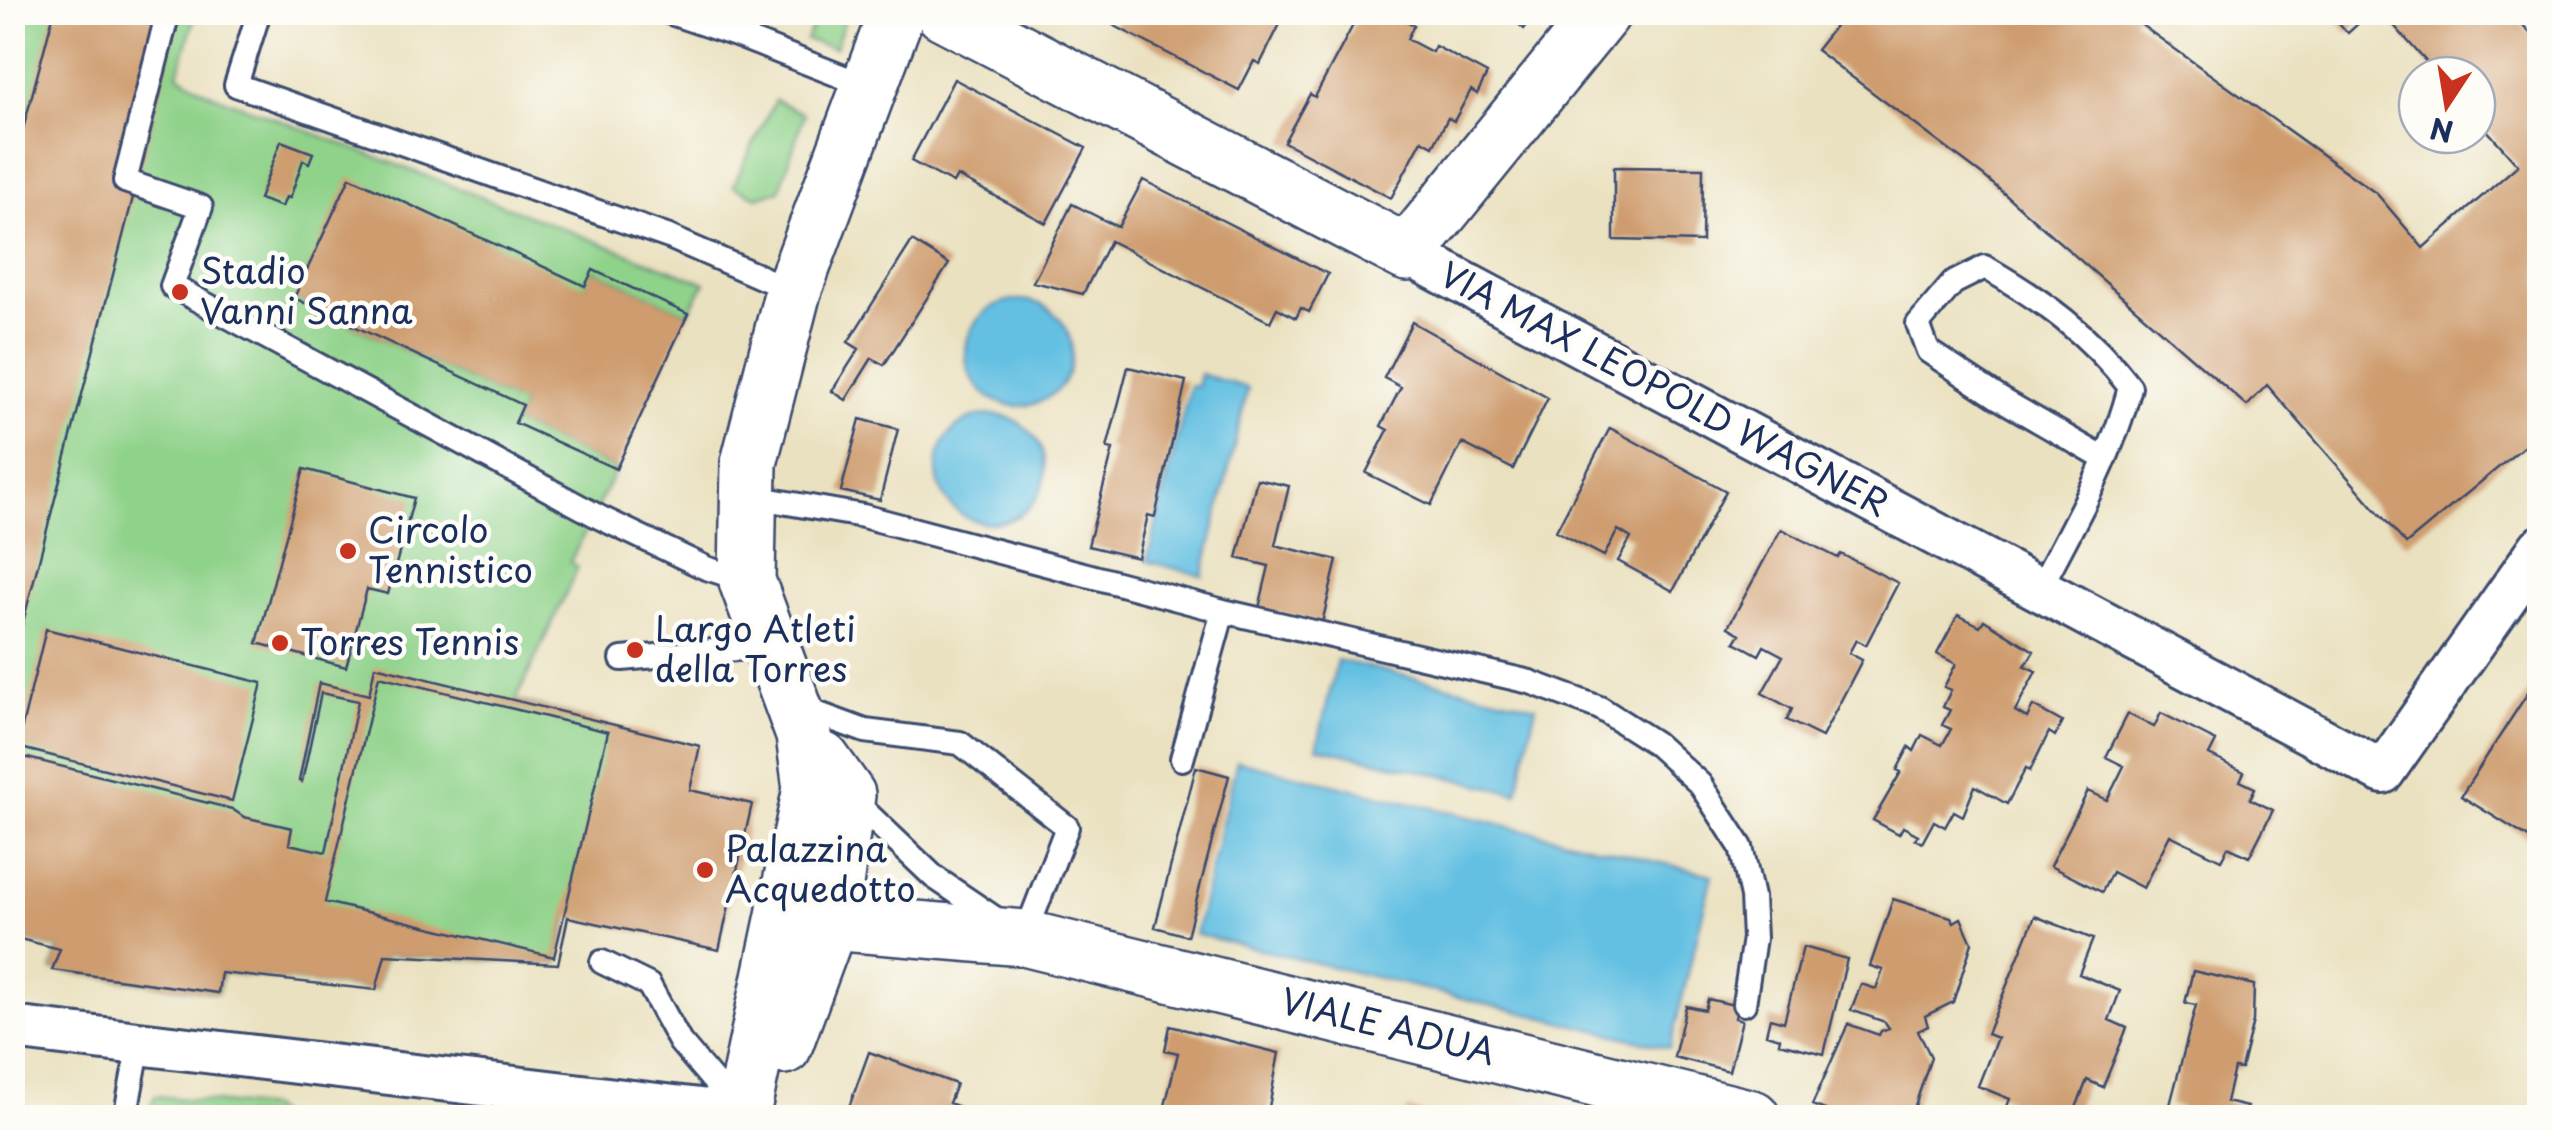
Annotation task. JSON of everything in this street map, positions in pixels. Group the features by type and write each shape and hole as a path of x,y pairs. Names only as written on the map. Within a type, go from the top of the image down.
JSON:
{"main road":[{"path":"807,916 812,789 799,720 746,581 749,463 793,291 897,12"},
{"name":"VIA MAX LEOPOLD WAGNER","path":"943,12 1407,253"},
{"path":"1407,253 1603,12"},
{"path":"742,1116 847,795 799,720"},
{"name":"VIALE ADUA","path":"807,916 1050,944 1718,1113"}],"street":[{"name":"VIA MAX LEOPOLD WAGNER","path":"1407,253 2382,772 2540,548"},
{"path":"12,1028 742,1116"}],"lane":[{"path":"168,12 125,181 201,207 172,286 601,518 706,568 746,581"},
{"path":"259,12 236,85 669,237 793,291"},
{"path":"668,12 869,88"},
{"path":"2040,590 2086,499 2123,416 2130,387 2103,351 2035,296 1985,267 1953,283 1918,324 1928,351 1999,398 2103,458"},
{"path":"747,496 862,516 1222,611 1530,682 1600,708 1655,743 1700,784 1741,847 1752,897 1754,938 1744,1004"},
{"path":"1182,759 1222,611"},
{"path":"622,658 771,646"},
{"path":"799,720 960,743 1067,827 1050,944"},
{"name":"VIALE ADUA","path":"847,795 934,878 1050,944"},
{"path":"602,962 649,985 680,1042 742,1116"},
{"path":"125,1118 139,1044"}],"green space":[{"name":"Torres Tennis","path":"12,13 196,13 178,74 209,93 705,283 688,314 594,270 585,286 294,298 523,405 515,423 616,469 570,562 578,567 516,700 612,726 558,964 385,955 376,990 222,973 218,993 52,970 59,949 13,937"},
{"path":"819,13 847,13 835,48 806,40"},
{"path":"775,100 804,114 780,190 757,197 733,186"},
{"path":"155,1096 270,1108 280,1117 147,1117"}],"water":[{"path":"1019,300 1039,304 1056,316 1068,333 1072,353 1068,373 1056,390 1039,402 1019,406 999,402 982,390 970,373 966,353 970,333 982,316 999,304"},
{"path":"1200,374 1248,388 1203,576 1147,561 1190,386 1197,386"},
{"path":"991,415 1012,420 1029,431 1040,448 1045,469 1040,490 1029,507 1012,518 991,523 970,518 953,507 942,490 937,469 942,448 953,431 970,420"},
{"path":"1337,660 1536,706 1517,793 1317,747"},
{"path":"1237,761 1712,875 1670,1048 1195,934"}],"building":[{"path":"54,12 181,12 22,626 12,624 12,171"},
{"path":"1120,12 1267,12 1282,20 1260,64 1254,61 1239,90 1113,25"},
{"path":"1360,12 1398,12 1396,16 1414,25 1407,39 1432,52 1435,46 1487,74 1477,94 1471,90 1454,121 1448,118 1433,146 1422,140 1391,198 1284,142 1310,94 1315,97"},
{"path":"1505,12 1537,12 1524,29"},
{"path":"1846,12 2138,12 2133,19 2377,194 2423,248 2518,165 2497,141 2497,55 2420,55 2382,12 2512,12 2540,45 2540,433 2406,544 2267,385 2247,406 1985,177 1816,50"},
{"path":"2329,12 2371,12 2348,33"},
{"path":"954,79 1086,148 1046,223 957,176 953,183 911,161"},
{"path":"281,141 313,153 309,163 303,160 290,198 286,197 282,207 259,199"},
{"path":"1614,167 1703,168 1702,242 1614,240"},
{"path":"350,177 585,286 593,270 688,314 616,469 515,423 523,405 294,298"},
{"path":"1143,180 1328,274 1309,312 1301,308 1296,318 1277,308 1270,322 1110,241 1083,294 1033,282 1072,204 1118,227"},
{"path":"912,241 949,264 884,365 872,358 846,400 832,391 859,349 848,342"},
{"path":"1412,322 1548,398 1513,469 1462,443 1431,505 1366,473 1388,430 1381,426 1401,387 1384,378"},
{"path":"1128,367 1186,381 1155,517 1148,515 1138,558 1088,546 1113,449 1107,448"},
{"path":"860,419 898,429 880,500 841,491"},
{"path":"1610,428 1726,491 1673,591 1618,561 1631,538 1618,530 1604,556 1556,531"},
{"name":"Circolo Tennistico","path":"304,469 414,498 388,594 367,589 346,667 257,643"},
{"path":"1257,479 1289,486 1275,545 1337,560 1322,623 1259,608 1269,566 1237,558"},
{"path":"1781,529 1898,583 1866,645 1856,640 1849,653 1862,660 1822,737 1787,720 1792,709 1762,693 1783,656 1764,646 1759,655 1735,642 1740,634 1728,627"},
{"path":"1958,615 1980,626 1984,620 2034,651 2025,666 2036,671 2015,711 2027,718 2033,706 2062,722 2055,736 2049,732 2030,771 2026,768 2007,804 1975,786 1963,816 1954,811 1945,827 1934,821 1922,843 1915,839 1918,835 1903,827 1899,834 1873,820 1901,772 1897,770 1909,747 1914,751 1922,735 1942,745 1951,729 1942,725 1950,710 1943,707 1951,690 1944,687 1956,664 1937,654"},
{"path":"46,629 262,683 232,801 17,747"},
{"path":"375,666 700,746 690,790 752,804 719,950 568,917 558,964 385,955 376,990 221,973 218,993 52,970 60,949 12,937 12,754 232,809 244,817 292,828 289,844 326,852 358,701 321,693 302,782 299,781 319,683 369,695","holes":["379,676 608,732 554,957 325,902"]},
{"path":"2540,674 2540,845 2461,796"},
{"path":"2161,713 2216,741 2209,755 2244,772 2240,781 2255,788 2250,799 2273,810 2249,857 2228,847 2221,860 2170,835 2143,888 2112,872 2102,892 2050,866 2088,791 2107,800 2124,766 2106,757 2128,714 2154,727"},
{"path":"1196,767 1229,776 1187,936 1155,927"},
{"path":"1893,899 1951,917 1954,922 1961,918 1972,943 1953,1002 1925,1016 1928,1026 1918,1031 1931,1057 1911,1118 1846,1118 1812,1105 1848,1024 1879,1035 1889,1028 1885,1022 1851,1010 1861,984 1876,989 1883,970 1870,966"},
{"path":"2035,916 2093,939 2079,974 2120,991 2109,1020 2127,1028 2103,1087 2087,1080 2072,1118 2013,1118 2004,1114 2010,1099 1978,1086 1997,1038 1987,1034"},
{"path":"1803,947 1847,959 1824,1054 1779,1043 1780,1038 1766,1034 1770,1018 1784,1022"},
{"path":"2193,971 2254,985 2253,1021 2241,1069 2234,1068 2226,1102 2247,1107 2245,1118 2178,1118 2181,1108 2170,1105 2196,1005 2185,1003"},
{"path":"1708,999 1738,1006 1735,1018 1742,1020 1729,1071 1674,1057 1686,1006 1705,1010"},
{"path":"1170,1026 1279,1053 1267,1118 1162,1118 1178,1053 1165,1050"},
{"path":"869,1052 956,1084 949,1103 989,1118 845,1118"},
{"path":"1407,1109 1435,1116 1435,1118 1405,1118"}],"place":[{"name":"Stadio Vanni Sanna","path":"180,292"},
{"name":"Circolo Tennistico","path":"348,551"},
{"name":"Torres Tennis","path":"280,643"},
{"name":"Largo Atleti della Torres","path":"635,650"},
{"name":"Palazzina Acquedotto","path":"705,870"}]}
